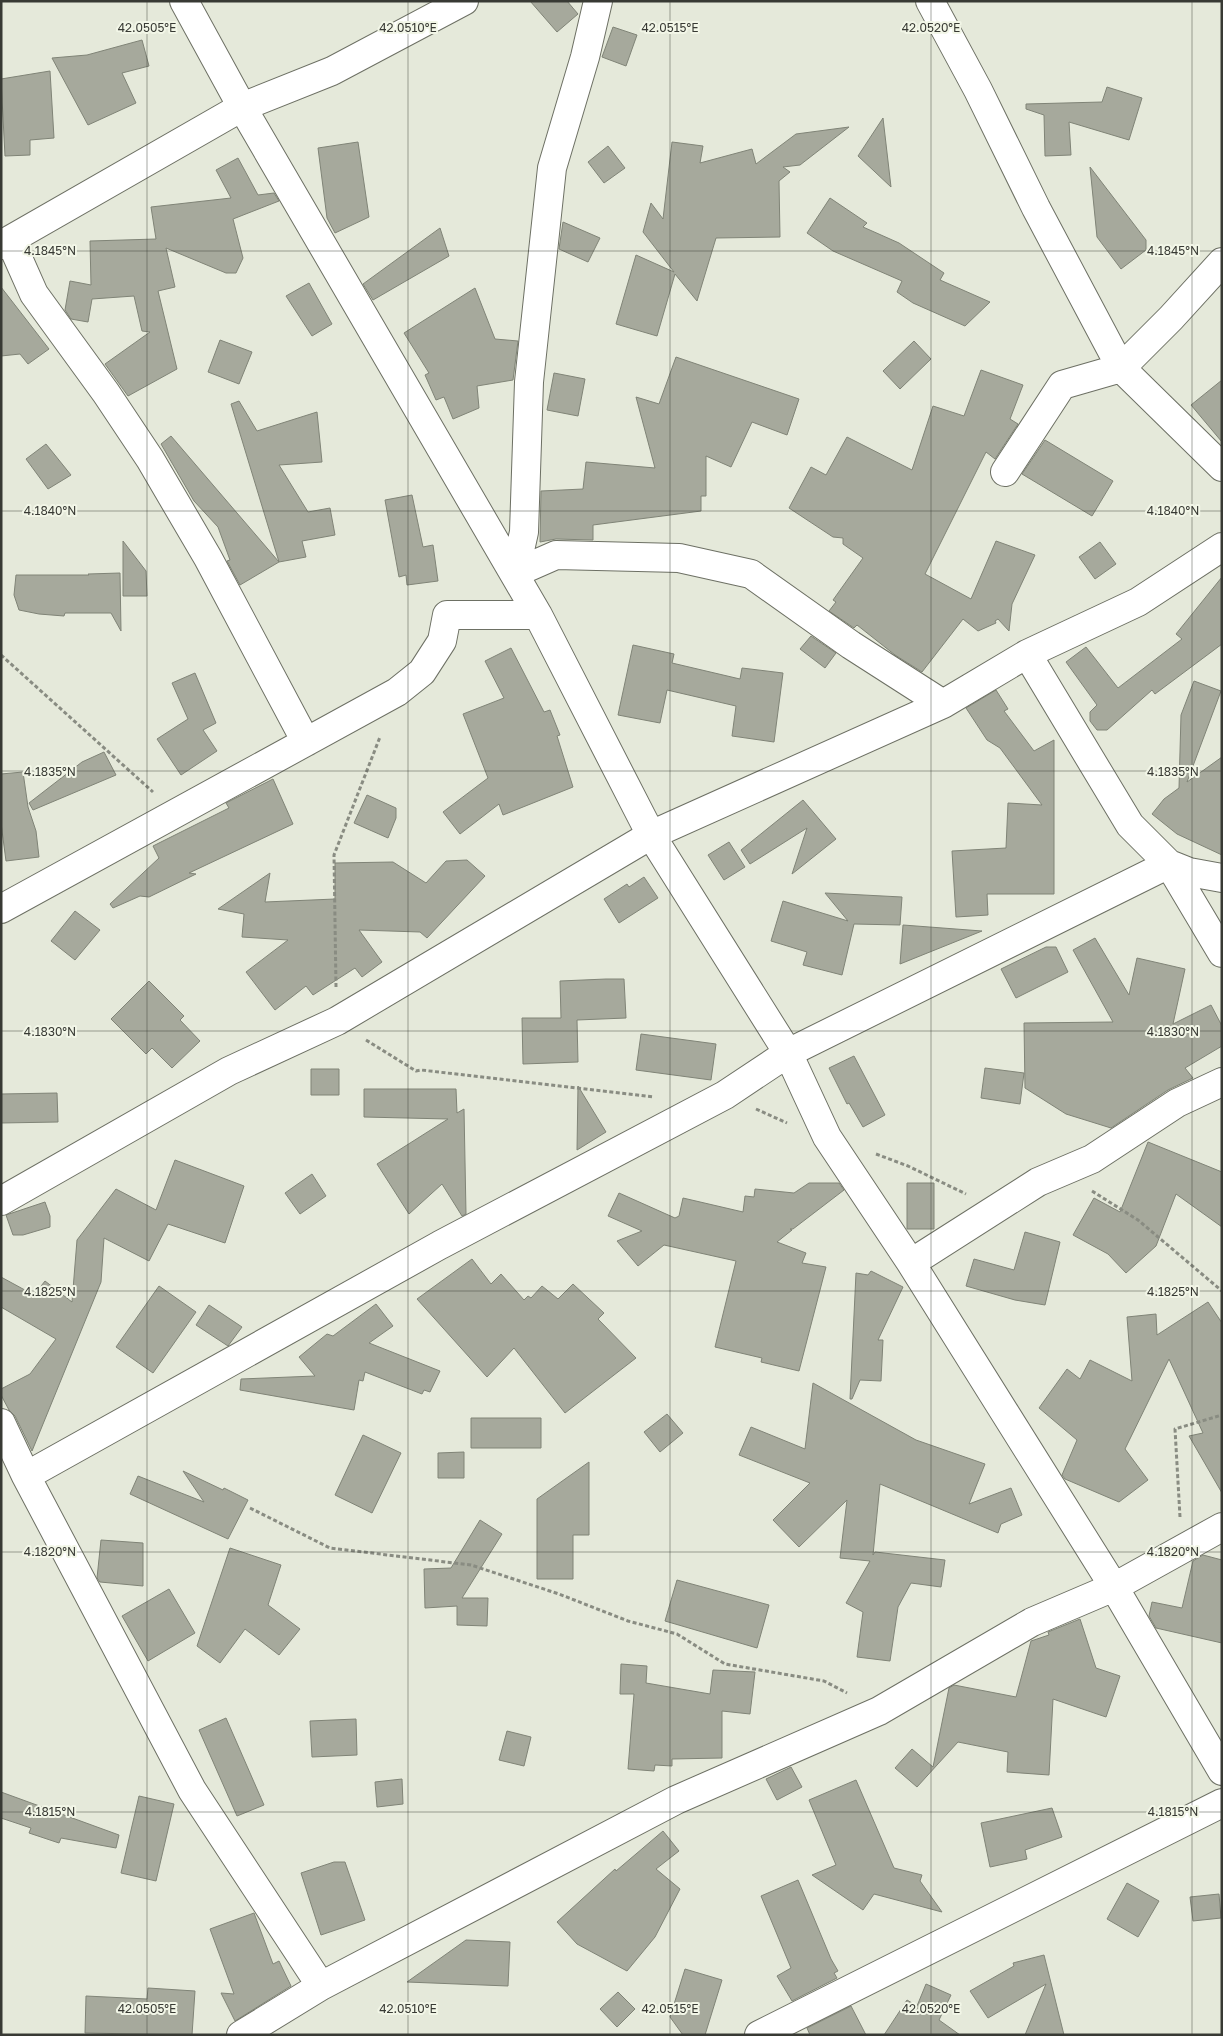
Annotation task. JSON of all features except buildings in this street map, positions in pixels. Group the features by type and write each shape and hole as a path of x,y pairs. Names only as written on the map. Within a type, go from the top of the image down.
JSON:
{"street":[{"path":"184,1 242,107 515,573 651,835 788,1053 827,1137 911,1263 1114,1587 1222,1771"},
{"path":"306,742 208,558 150,459 106,393 34,294 6,242 242,107 332,71 464,1"},
{"path":"515,573 524,532 528,382 552,168 585,57 598,1"},
{"path":"930,1 978,90 1036,208 1122,368 1222,467"},
{"path":"1005,472 1062,385 1122,368 1222,262"},
{"path":"1,1201 229,1071 337,1021 651,835 943,704 1028,654 1138,602 1222,547"},
{"path":"515,573 556,555 679,558 751,574 851,645 943,704"},
{"path":"1,909 397,692 422,672 442,641 447,614 538,615"},
{"path":"1028,654 1130,825 1169,864 1222,953"},
{"path":"26,1476 440,1245 725,1095 788,1053 1169,864 1189,872 1222,878"},
{"path":"911,1263 1038,1182 1092,1159 1177,1103 1222,1082"},
{"path":"1,1422 26,1476 192,1790 321,1986"},
{"path":"241,2035 321,1986 676,1800 879,1711 1032,1622 1114,1587 1222,1528"},
{"path":"769,2033 1222,1803"}],"path":[{"path":"1,655 177,813"},
{"path":"397,692 395,716 379,738 334,855 337,1021 416,1071 421,1070 658,1098"},
{"path":"725,1095 798,1127 827,1137"},
{"path":"872,1153 908,1166 996,1209"},
{"path":"1083,1193 1093,1191 1138,1220 1222,1291"},
{"path":"1177,1552 1180,1531 1175,1429 1222,1415"},
{"path":"250,1508 330,1548 471,1565 559,1594 628,1621 678,1634 725,1664 824,1681 879,1711"}]}
